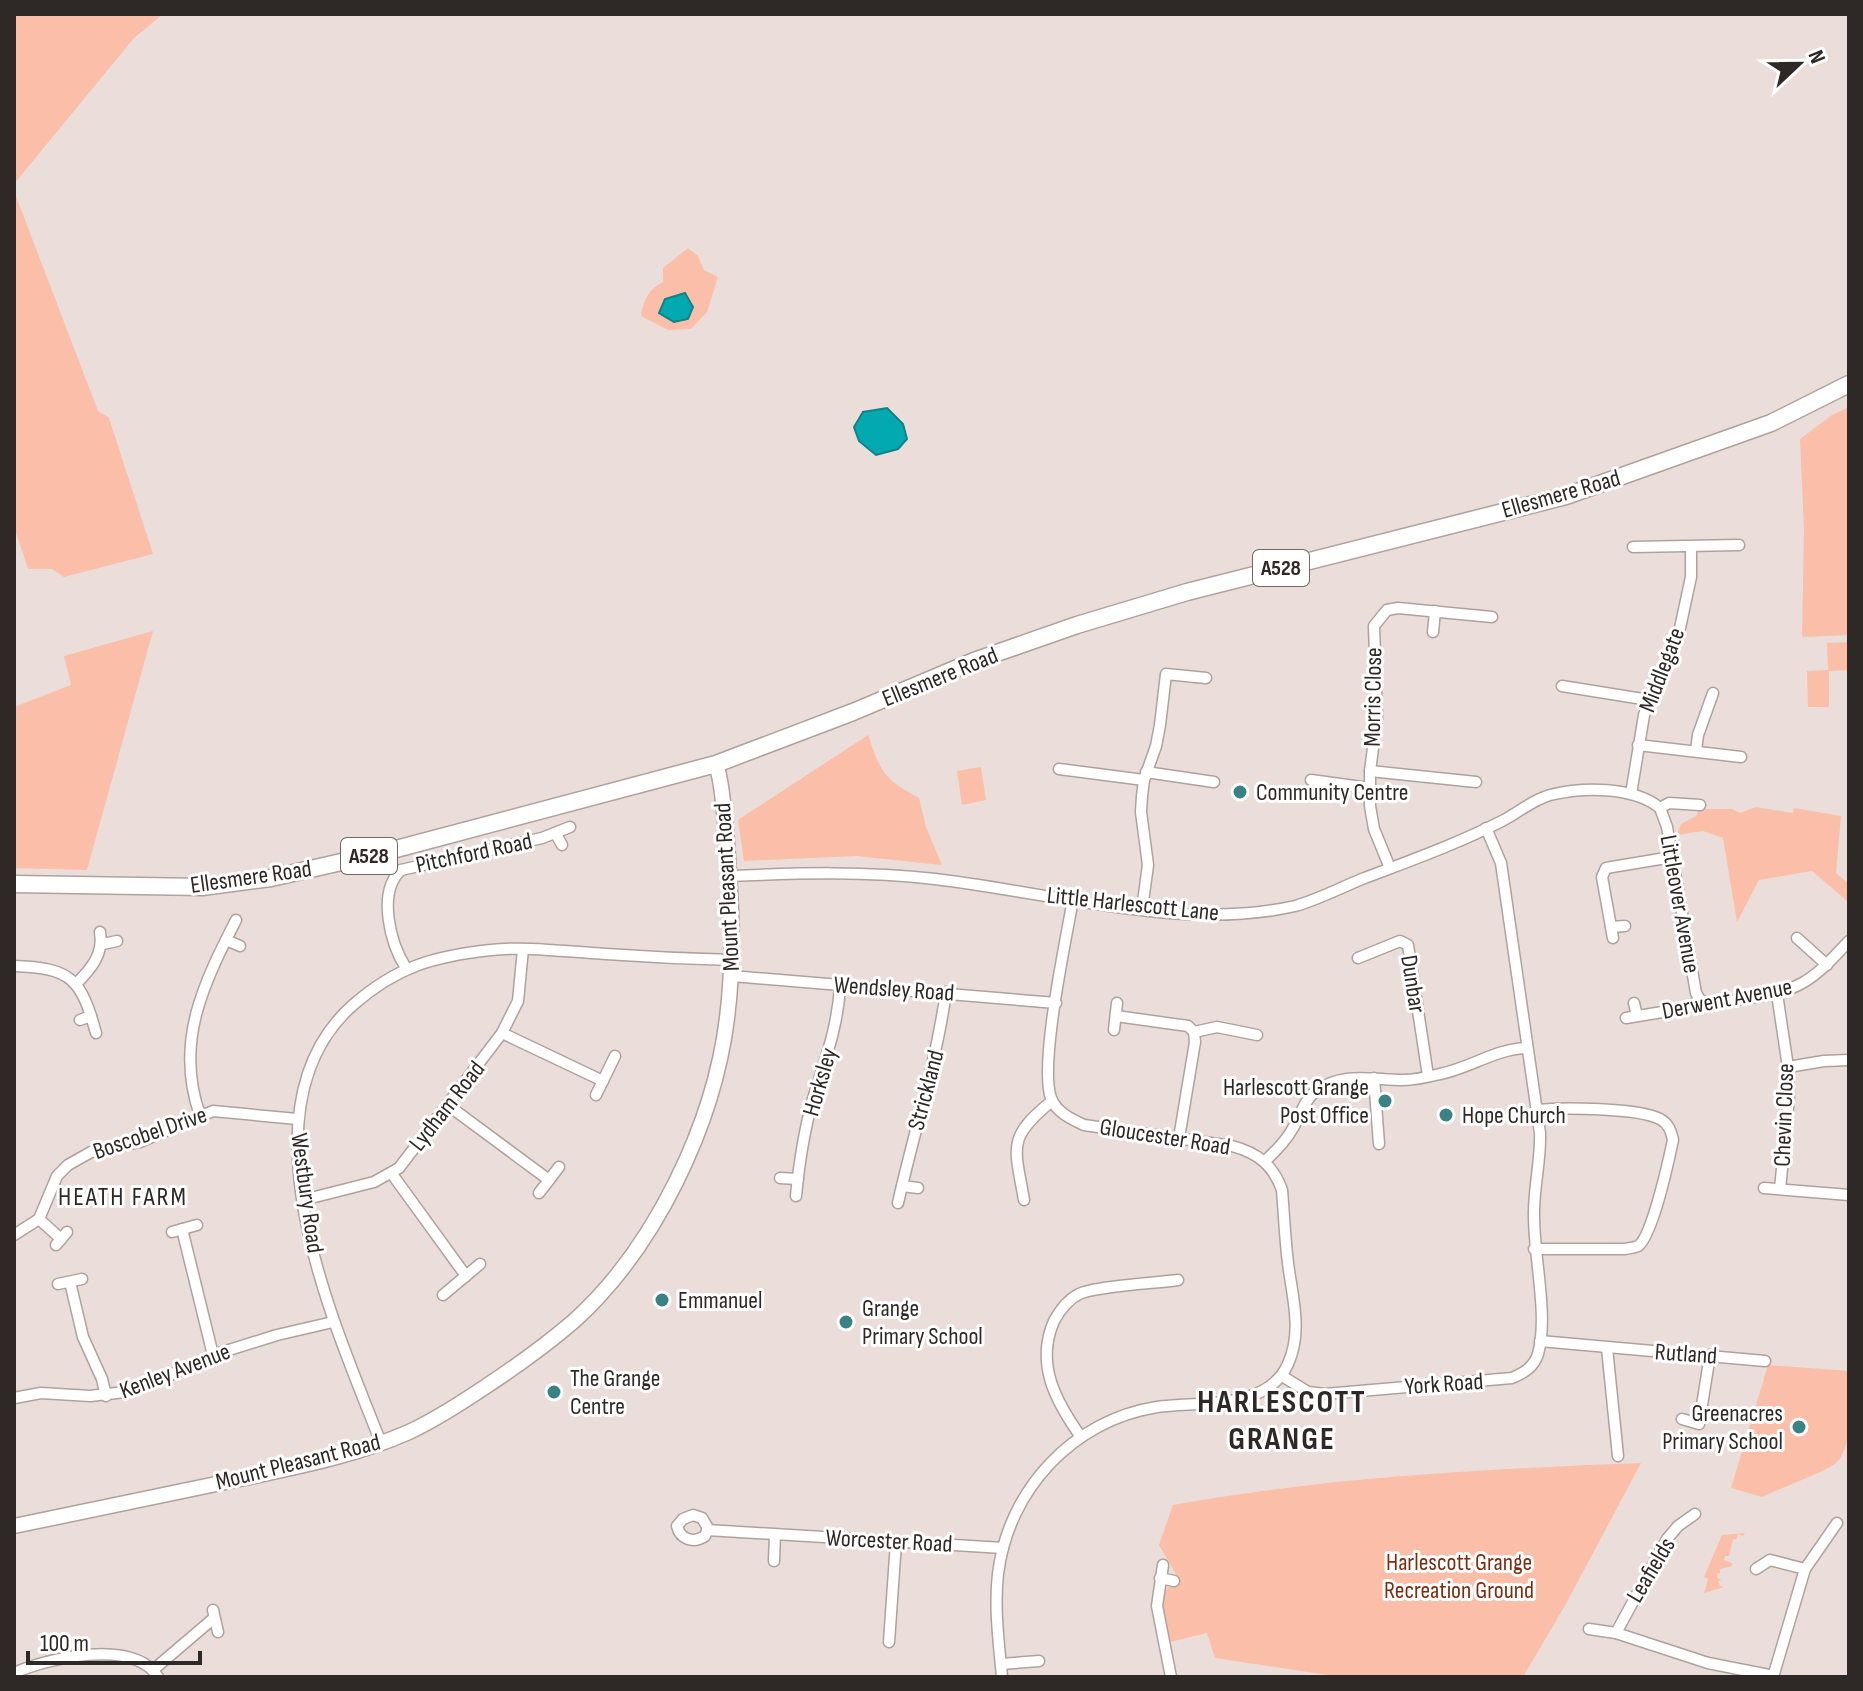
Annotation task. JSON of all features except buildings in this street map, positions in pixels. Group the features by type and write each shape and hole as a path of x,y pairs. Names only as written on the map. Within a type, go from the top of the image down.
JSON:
{"main road":[{"name":"Ellesmere Road","path":"14,884 202,887 271,878 381,853 716,764 853,712 974,661 1077,625 1187,592 1566,496 1771,423 1849,384"}],"street":[{"path":"1633,547 1739,545"},
{"name":"Middlegate","path":"1631,794 1649,700 1680,628 1691,577 1691,547"},
{"name":"Morris Close","path":"1390,868 1374,829 1369,788 1377,718 1374,626 1387,610 1416,609 1492,617"},
{"path":"1433,632 1435,611"},
{"path":"1142,909 1148,865 1141,812 1145,776 1160,725 1166,674 1206,678"},
{"path":"1562,686 1649,700"},
{"path":"1696,751 1698,735 1713,693"},
{"path":"1638,745 1741,757"},
{"name":"Mount Pleasant Road","path":"14,1526 335,1458 381,1443 445,1414 530,1357 575,1320 633,1253 671,1188 705,1114 717,1079 733,960 729,876 721,784 716,764"},
{"path":"1059,769 1214,782"},
{"name":"Morris Close","path":"1370,771 1476,782"},
{"path":"1311,780 1369,788"},
{"name":"Little Harlescott Lane","path":"729,876 873,873 1200,915 1263,912 1295,906 1390,868 1486,828 1547,796 1576,791 1631,794 1650,800 1660,808"},
{"path":"1660,808 1669,803 1700,805"},
{"name":"Littleover Avenue","path":"1660,808 1667,827 1696,993 1700,1000"},
{"name":"Pitchford Road","path":"406,968 394,943 390,923 389,886 401,870 556,834 570,827"},
{"path":"1486,828 1501,863 1538,1110 1541,1154 1534,1212 1534,1249 1540,1341"},
{"name":"Pitchford Road","path":"556,834 562,845"},
{"path":"1625,926 1612,933 1602,877 1606,868 1672,857"},
{"path":"1024,1200 1016,1164 1017,1139 1031,1119 1052,1101 1047,1071 1073,899"},
{"path":"200,1115 194,1099 190,1046 201,991 236,920"},
{"path":"76,984 89,971 103,944 100,932"},
{"path":"1797,938 1827,965"},
{"path":"226,940 240,946"},
{"path":"103,944 117,941"},
{"name":"Dunbar","path":"1358,958 1400,941 1408,945 1428,1076"},
{"name":"Derwent Avenue","path":"1634,1003 1632,1017 1687,1008 1700,1000 1713,1004 1777,994 1801,985 1827,965 1849,941"},
{"name":"Westbury Road","path":"381,1443 333,1322 320,1279 298,1162 297,1119 308,1074 332,1027 371,990 406,968 469,953 523,949 733,960"},
{"name":"Lydham Road","path":"303,1200 374,1182 399,1168 502,1033 518,1001 523,949"},
{"path":"14,966 50,969 68,977 85,997 96,1033"},
{"name":"Wendsley Road","path":"732,976 1056,1003"},
{"name":"Horksley","path":"796,1196 813,1101 839,1013 840,986"},
{"name":"Strickland","path":"898,1203 939,1045 946,992"},
{"name":"Chevin Close","path":"1777,994 1788,1067 1789,1097 1780,1189"},
{"path":"1114,1030 1117,1003"},
{"path":"80,1020 91,1016"},
{"path":"1116,1016 1188,1026 1194,1032 1179,1138"},
{"path":"1194,1032 1217,1027 1257,1035"},
{"path":"502,1033 603,1081"},
{"path":"1002,1677 997,1602 1003,1548 1014,1517 1032,1485 1059,1453 1110,1420 1144,1410 1256,1395 1282,1376 1294,1347 1295,1309 1282,1190 1276,1175 1265,1161 1293,1129 1312,1093 1329,1082 1348,1077 1406,1080 1458,1069 1493,1053 1527,1048"},
{"path":"596,1095 615,1056"},
{"path":"1788,1067 1849,1060"},
{"path":"1374,1078 1379,1144"},
{"name":"Gloucester Road","path":"1052,1101 1069,1118 1084,1125 1248,1150 1265,1161"},
{"path":"449,1106 549,1180"},
{"path":"1534,1249 1625,1249 1638,1246 1653,1219 1673,1140 1670,1129 1662,1120 1649,1115 1582,1108 1538,1110"},
{"name":"Boscobel Drive","path":"39,1219 57,1176 68,1165 91,1152 140,1142 200,1115 226,1110 297,1119"},
{"path":"539,1193 559,1167"},
{"path":"392,1174 466,1276"},
{"path":"780,1178 798,1179"},
{"path":"902,1186 918,1188"},
{"name":"Chevin Close","path":"1764,1188 1849,1195"},
{"path":"14,1235 39,1219 61,1239"},
{"path":"197,1225 177,1231 213,1355"},
{"path":"443,1295 480,1264"},
{"path":"82,1279 64,1283 106,1396"},
{"path":"1081,1437 1050,1385 1046,1361 1048,1335 1057,1316 1066,1302 1080,1293 1178,1280"},
{"name":"Kenley Avenue","path":"14,1398 41,1393 106,1396 162,1379 213,1355 333,1322"},
{"name":"York Road","path":"1282,1376 1308,1392 1325,1394 1512,1378 1531,1367 1540,1341"},
{"name":"Rutland","path":"1540,1341 1765,1361"},
{"path":"1607,1348 1618,1456"},
{"path":"1682,1419 1704,1426 1710,1355"},
{"name":"Leafields","path":"1616,1633 1667,1539 1695,1514"},
{"path":"1774,1677 1805,1569 1837,1523"},
{"name":"Worcester Road","path":"707,1530 1003,1548"},
{"path":"774,1561 775,1535"},
{"path":"889,1642 896,1542"},
{"path":"1756,1569 1768,1556 1805,1569"},
{"path":"1163,1565 1157,1606 1171,1677"},
{"path":"1160,1578 1174,1581"},
{"path":"14,1673 45,1661 99,1654 139,1662 156,1674 214,1614 218,1632"},
{"name":"Leafields","path":"1589,1629 1616,1633 1708,1663 1774,1677"},
{"path":"1001,1664 1039,1661"}],"green space":[{"path":"14,14 163,14 134,38 14,184"},
{"path":"14,191 98,411 109,418 153,554 64,577 52,569 28,569 14,527"},
{"path":"688,248 698,256 704,270 718,277 707,312 691,329 668,330 641,316 648,296 663,282 663,268","holes":["685,293 693,307 688,319 674,322 659,313"]},
{"path":"1849,407 1849,635 1802,637 1804,530 1800,439 1832,415"},
{"path":"153,631 87,870 14,868 14,707 71,685 64,656"},
{"path":"1849,642 1849,670 1829,671 1829,707 1808,707 1807,671 1828,670 1827,643"},
{"path":"868,735 885,774 919,798 926,827 942,865 856,856 744,861 738,820"},
{"path":"981,767 986,800 962,805 957,771"},
{"path":"1756,807 1793,813 1794,808 1841,816 1836,873 1849,884 1847,901 1812,871 1759,880 1737,922 1723,838 1703,831 1677,835 1681,824 1696,816 1699,809 1732,809 1740,813"},
{"path":"1768,1365 1849,1371 1850,1420 1846,1445 1836,1463 1762,1497 1731,1488"},
{"name":"Harlescott Grange Recreation Ground","path":"1641,1463 1523,1677 1341,1677 1215,1658 1207,1633 1170,1642 1160,1595 1174,1582 1176,1574 1159,1545 1173,1505 1348,1481"},
{"path":"1745,1533 1733,1539 1729,1556 1725,1556 1724,1560 1732,1566 1720,1569 1717,1574 1718,1579 1722,1579 1718,1581 1720,1586 1724,1587 1704,1593 1708,1579 1704,1577 1722,1535"}],"water":[{"path":"685,293 693,307 688,319 674,322 659,313 665,299"},
{"path":"887,408 903,424 907,439 898,449 876,455 859,441 854,427 863,412"}],"place":[{"name":"Community Centre","path":"1240,792"},
{"name":"Harlescott Grange Post Office","path":"1385,1101"},
{"name":"Hope Church","path":"1446,1115"},
{"name":"Emmanuel","path":"662,1300"},
{"name":"Grange Primary School","path":"846,1322"},
{"name":"The Grange Centre","path":"554,1392"},
{"name":"Greenacres Primary School","path":"1799,1427"}],"district":[{"name":"HEATH FARM","path":"123,1197"},
{"name":"HARLESCOTT GRANGE","path":"1282,1420"}]}
